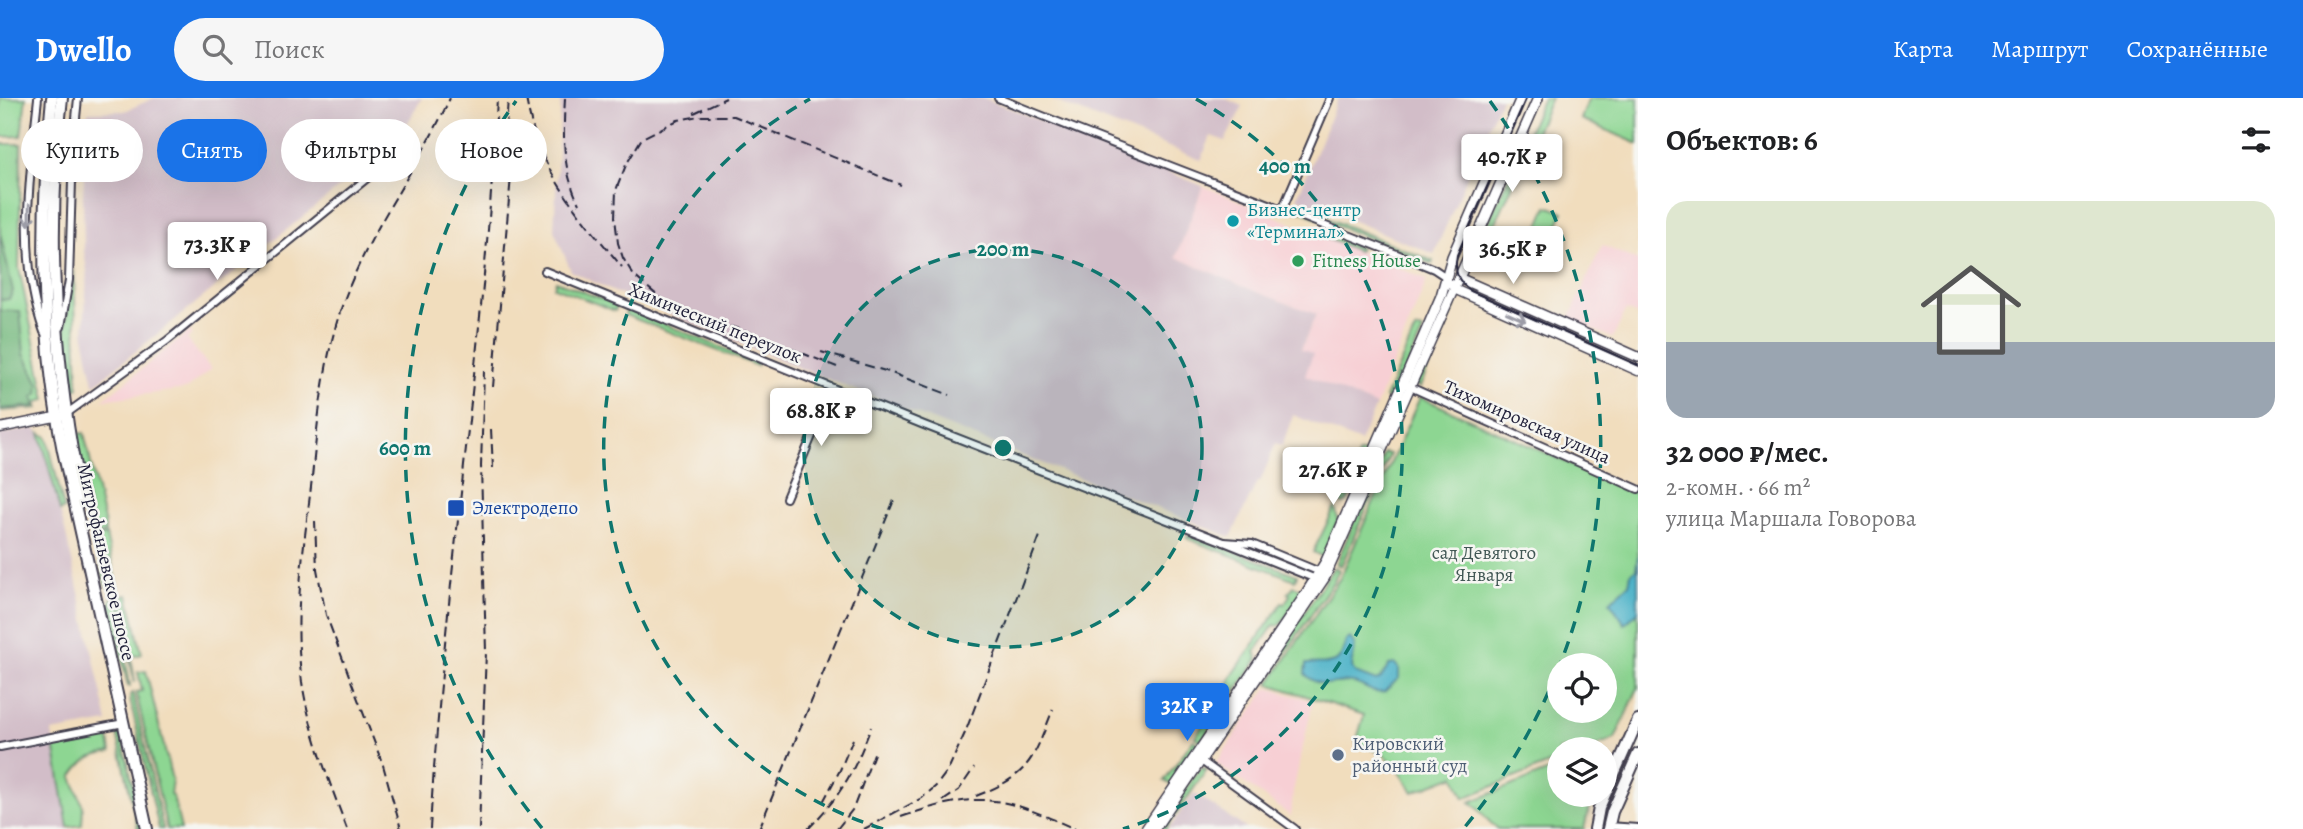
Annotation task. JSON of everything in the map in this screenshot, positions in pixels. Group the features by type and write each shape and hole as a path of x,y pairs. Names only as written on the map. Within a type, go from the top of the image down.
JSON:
{"main road":[{"path":"52,98 55,119"},
{"path":"56,119 62,98"},
{"path":"1146,829 1198,759 1320,577 1406,385 1441,296 1451,257 1521,98"},
{"path":"1538,98 1459,278 1638,357"},
{"name":"Митрофаньевское шоссе","path":"55,182 51,301 62,416 147,829"},
{"name":"Митрофаньевское шоссе","path":"62,416 155,829"},
{"path":"1595,829 1599,808 1638,720"},
{"path":"1608,827 1638,754"}],"street":[{"path":"38,98 30,184 30,271 33,296 54,344"},
{"path":"54,344 69,280 78,98"},
{"path":"998,98 1434,269 1446,276 1454,289 1638,371"},
{"path":"1283,208 1330,98"},
{"path":"0,428 62,416 168,341 362,182"},
{"name":"Химический переулок","path":"545,271 832,388 1224,542 1252,544 1320,577"},
{"path":"1406,385 1459,278"},
{"name":"Тихомировская улица","path":"1406,385 1638,489"},
{"path":"786,498 832,388"},
{"path":"0,747 124,723"},
{"path":"1155,829 1198,759 1295,829"},
{"path":"1608,827 1638,828"}],"shaded area":[{"path":"154,98 422,98 410,119 281,119 281,182 346,182 94,385 84,336 87,271 84,252 84,182 143,182 143,119 88,119 88,112 125,111"},
{"path":"561,98 984,98 1203,186 1176,257 1316,314 1301,349 1313,354 1305,375 1376,406 1360,442 1293,415 1282,446 1276,443 1260,482 1257,482 1231,537 807,371 612,291 571,271 554,230"},
{"path":"1047,98 1224,98 1243,106 1225,141 1211,136 1201,160"},
{"path":"1338,98 1501,98 1434,254 1297,198"},
{"path":"1203,186 1427,280 1376,406 1304,375 1301,349 1316,314 1176,257"},
{"path":"1602,245 1638,261 1638,315 1626,310 1613,338 1569,319"},
{"path":"190,331 192,334 187,339 211,369 186,389 102,400"},
{"path":"35,428 39,432 65,530 108,722 52,732 68,829 0,829 0,434"},
{"path":"1267,688 1313,701 1293,792 1291,816 1216,763"},
{"path":"1194,793 1247,829 1169,829"}],"green space":[{"path":"0,98 26,98 23,119 21,119 21,136 0,137"},
{"path":"1543,98 1551,98 1477,265 1471,262"},
{"path":"1589,98 1638,98 1638,144 1581,119"},
{"path":"0,144 21,144 19,268 46,400 37,402 38,408 0,411"},
{"path":"1547,206 1563,212 1549,247 1533,241"},
{"path":"1300,207 1433,261 1432,264 1298,210"},
{"path":"1319,227 1352,240 1352,245 1360,248 1358,251 1316,234"},
{"path":"0,233 13,291 9,299 0,300"},
{"path":"74,269 78,388 72,389 69,370 66,370 64,335"},
{"path":"556,281 617,305 615,311 554,287"},
{"path":"1450,305 1454,308 1420,387 1415,384"},
{"path":"627,309 758,362 757,366 625,315"},
{"path":"0,311 20,311 24,354 39,384 38,394 33,397 36,406 0,409"},
{"path":"1415,330 1423,331 1392,400 1385,398"},
{"name":"сад Девятого Января","path":"1420,397 1638,494 1638,688 1616,737 1547,737 1547,765 1464,798 1455,776 1413,792 1391,760 1356,743 1364,715 1269,684 1340,578"},
{"path":"40,433 47,437 64,509 60,511"},
{"path":"84,433 105,525 105,533 94,535 74,435"},
{"path":"1359,453 1367,457 1347,502 1343,504 1338,500"},
{"path":"1384,453 1390,454 1341,566 1336,564"},
{"path":"1335,507 1338,520 1323,557 1313,552"},
{"path":"106,535 118,590 112,591 105,584 95,538"},
{"path":"1188,536 1297,575 1295,580 1188,539"},
{"path":"1334,567 1339,570 1333,582 1266,682 1261,679"},
{"path":"1294,586 1303,590 1280,626 1274,625 1255,652 1258,659 1201,741 1195,737 1228,688 1230,679"},
{"path":"128,595 142,654 131,657 135,683 125,639 123,596"},
{"path":"120,596 122,639 130,686 110,605 111,599"},
{"path":"146,671 172,780 170,795 173,796 181,829 167,829 136,692 142,691 138,672"},
{"path":"133,693 163,829 159,829 130,699"},
{"path":"116,729 121,733 143,829 138,829"},
{"path":"105,735 109,739 111,752 88,759 72,777 83,807 82,825 68,827 54,744"},
{"path":"1193,740 1199,744 1172,785 1164,781"},
{"path":"1207,769 1166,829 1159,829 1199,770"},
{"path":"1547,772 1547,807 1589,807 1584,829 1499,829 1470,802"}],"water":[{"path":"1638,556 1638,612 1625,624 1610,602 1629,584"},
{"path":"1350,638 1355,645 1352,667 1355,673 1376,681 1389,665 1395,664 1399,668 1399,678 1384,692 1375,692 1346,682 1322,684 1305,674 1306,664 1328,664 1337,661 1346,640"}],"tram line":[{"path":"1526,98 1457,255 1458,276 1462,284 1471,291 1638,365"}],"railway":[{"path":"347,829 315,738 305,701 299,658 300,584 319,412 327,362 348,290 371,241 450,98"},
{"path":"430,829 436,738 483,281 497,98"},
{"path":"507,119 508,98"},
{"path":"526,98 532,124 550,169 575,209 622,267"},
{"path":"565,98 564,139 567,165 579,204"},
{"path":"694,113 726,98"},
{"path":"724,324 664,301 634,276 623,258 615,218 616,190 626,165 642,138 678,120 699,116 734,116 901,185"},
{"path":"493,387 510,182"},
{"path":"716,322 837,367"},
{"path":"821,352 889,372 950,395"},
{"path":"479,829 486,652 481,466 484,371"},
{"path":"491,429 493,468"},
{"path":"759,829 894,500"},
{"path":"315,521 317,569 326,615 383,765 401,829"},
{"path":"864,829 922,798 948,770 965,733 1040,536"},
{"path":"976,796 1008,781 1027,764 1053,709"},
{"path":"808,829 846,782 871,727"},
{"path":"823,802 853,739"},
{"path":"837,829 853,809 875,751"},
{"path":"943,801 959,790 974,768"},
{"path":"901,817 951,803 990,800 1028,809 1075,829"}],"place":[{"name":"Бизнес-центр «Терминал»","path":"1233,221"},
{"name":"Fitness House","path":"1298,261"},
{"name":"Электродепо","path":"456,508"},
{"name":"Кировский районный суд","path":"1338,755"}]}
